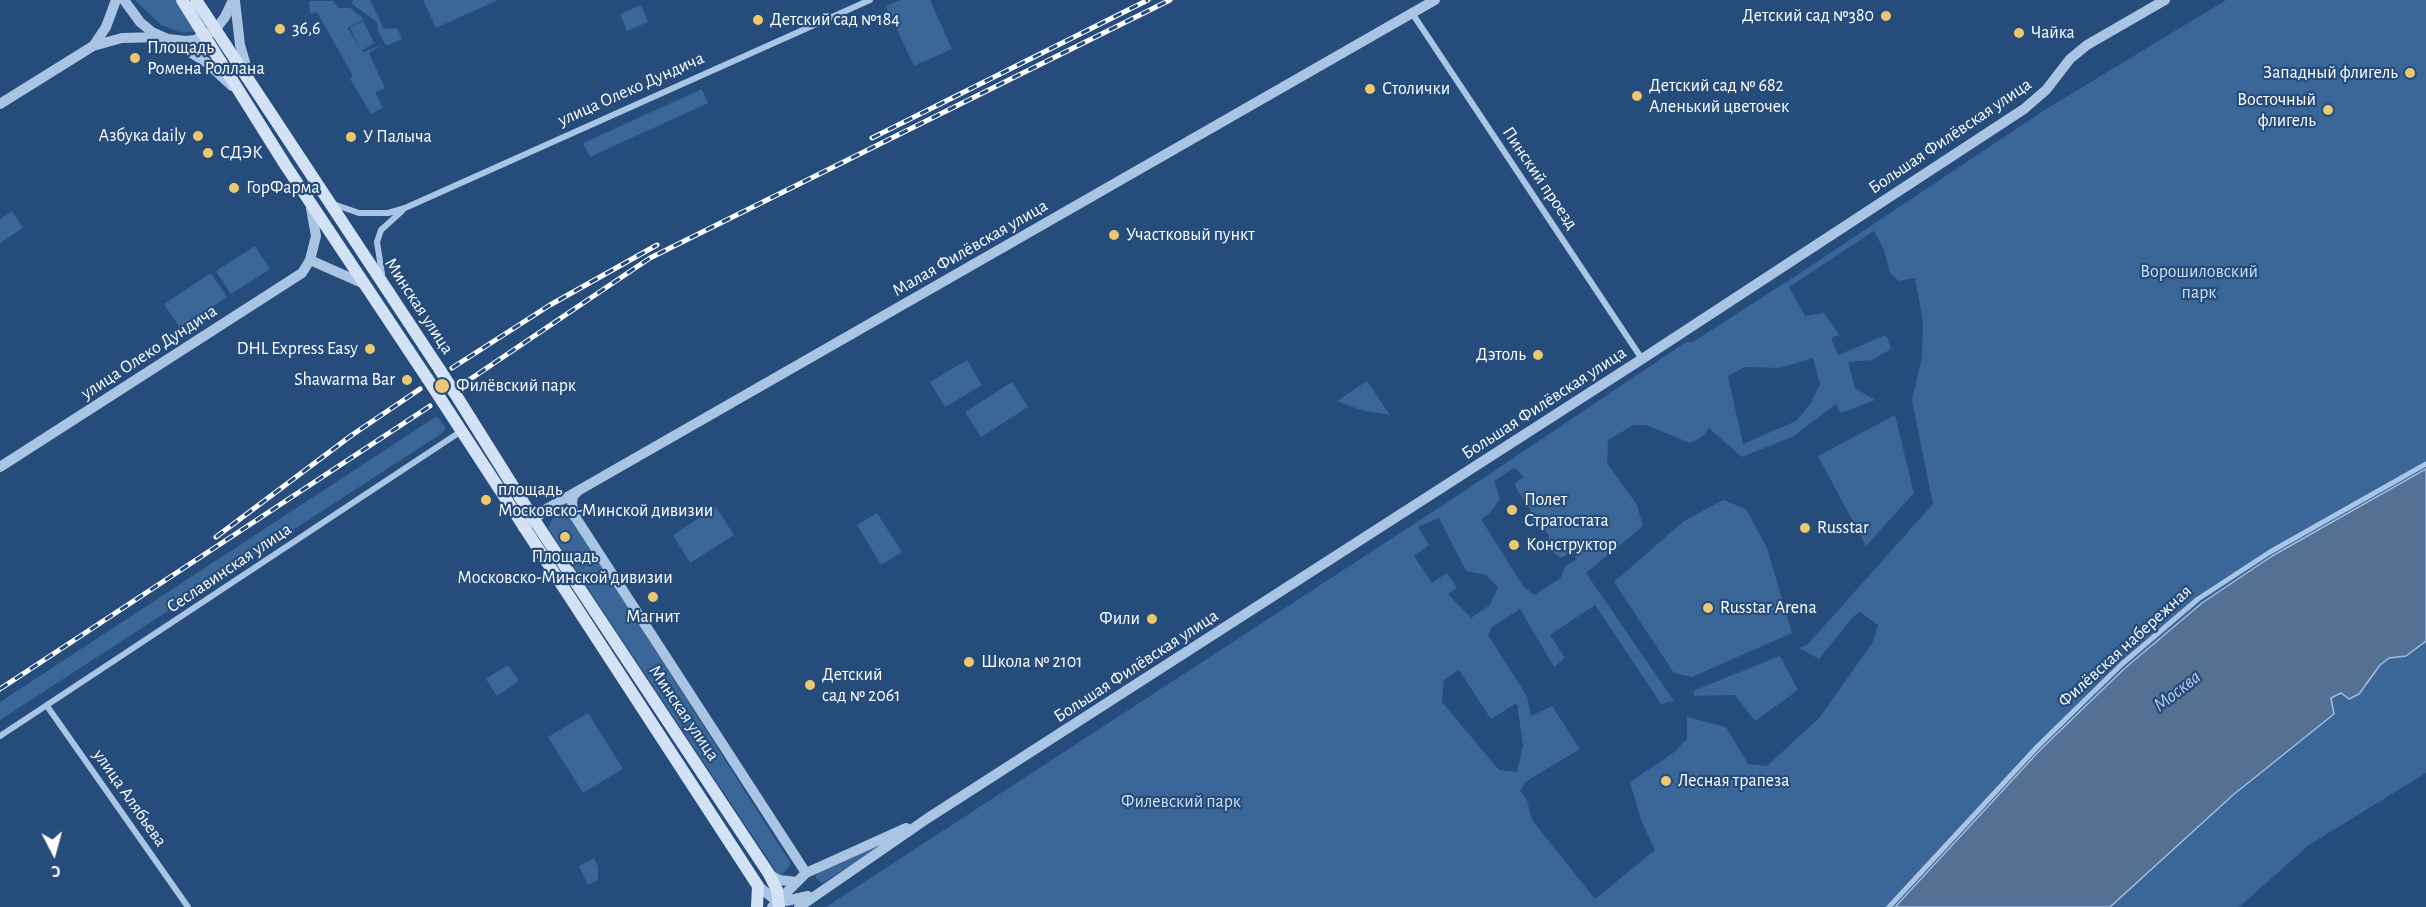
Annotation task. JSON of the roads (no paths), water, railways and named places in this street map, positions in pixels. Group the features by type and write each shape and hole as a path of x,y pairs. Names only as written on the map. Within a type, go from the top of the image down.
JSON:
{"main road":[{"name":"Минская улица","path":"182,0 252,85 440,370 533,518 769,874 777,905"},
{"name":"Минская улица","path":"196,0 241,95 758,886"},
{"path":"757,907 758,886"}],"street":[{"path":"93,46 100,38 116,0"},
{"path":"124,0 140,22 206,62 241,95"},
{"path":"0,104 93,46 122,38 164,38 186,41 210,33 225,17 234,0"},
{"path":"234,0 240,45 252,85"},
{"name":"улица Олеко Дундича","path":"329,202 359,213 388,213 405,208 870,0"},
{"name":"Малая Филёвская улица","path":"523,528 533,518 578,491 1436,0"},
{"name":"Большая Филёвская улица","path":"799,907 928,818 1642,360 2029,105 2046,90 2070,59 2087,45 2165,0"},
{"name":"Пинский проезд","path":"1412,13 1642,360"},
{"path":"310,202 316,225 316,236 310,260 362,283"},
{"name":"улица Олеко Дундича","path":"385,287 377,242 381,230 405,208"},
{"name":"улица Олеко Дундича","path":"0,467 302,273 310,260"},
{"name":"Сеславинская улица","path":"0,736 474,423"},
{"name":"Филёвская набережная","path":"1889,907 2047,738 2122,664 2198,599 2270,552 2426,464"},
{"name":"Минская улица","path":"578,491 573,496 574,515 806,873"},
{"name":"улица Алябьева","path":"47,706 188,907"},
{"name":"Большая Филёвская улица","path":"777,905 806,873 928,818"},
{"path":"769,874 779,880 797,882"},
{"path":"758,886 777,905"},
{"name":"Большая Филёвская улица","path":"777,905 823,892"}],"water":[{"name":"Москва","path":"2426,469 2426,641 2406,656 2389,658 2380,665 2359,694 2349,699 2341,693 2331,698 2334,714 2233,795 2110,907 1895,907 2041,749 2125,668 2202,603 2272,556"}],"railway":[{"path":"872,138 1148,0"},
{"path":"463,384 650,258 1170,0"},
{"path":"452,368 550,305 657,245"},
{"path":"216,537 352,435 420,389"},
{"path":"0,689 430,406"}],"place":[{"name":"Детский сад №380","path":"1886,16"},
{"name":"Детский сад №184","path":"758,20"},
{"name":"36,6","path":"280,29"},
{"name":"Чайка","path":"2019,33"},
{"name":"Площадь Ромена Роллана","path":"135,58"},
{"name":"Западный флигель","path":"2410,73"},
{"name":"Столички","path":"1370,89"},
{"name":"Детский сад № 682 Аленький цветочек","path":"1637,96"},
{"name":"Восточный флигель","path":"2328,110"},
{"name":"Азбука daily","path":"198,136"},
{"name":"У Палыча","path":"351,137"},
{"name":"СДЭК","path":"208,153"},
{"name":"ГорФарма","path":"234,188"},
{"name":"Участковый пункт","path":"1114,235"},
{"name":"DHL Express Easy","path":"370,349"},
{"name":"Дэтоль","path":"1538,355"},
{"name":"Shawarma Bar","path":"407,380"},
{"name":"Филёвский парк","path":"442,386"},
{"name":"площадь Московско-Минской дивизии","path":"486,500"},
{"name":"Полет Стратостата","path":"1512,510"},
{"name":"Russtar","path":"1805,528"},
{"name":"Площадь Московско-Минской дивизии","path":"565,537"},
{"name":"Конструктор","path":"1514,545"},
{"name":"Магнит","path":"653,597"},
{"name":"Russtar Arena","path":"1708,608"},
{"name":"Фили","path":"1152,619"},
{"name":"Школа № 2101","path":"969,662"},
{"name":"Детский сад № 2061","path":"810,685"},
{"name":"Лесная трапеза","path":"1666,781"}],"park label":[{"name":"Ворошиловский парк","path":"2199,282"},
{"name":"Филевский парк","path":"1181,802"}]}
